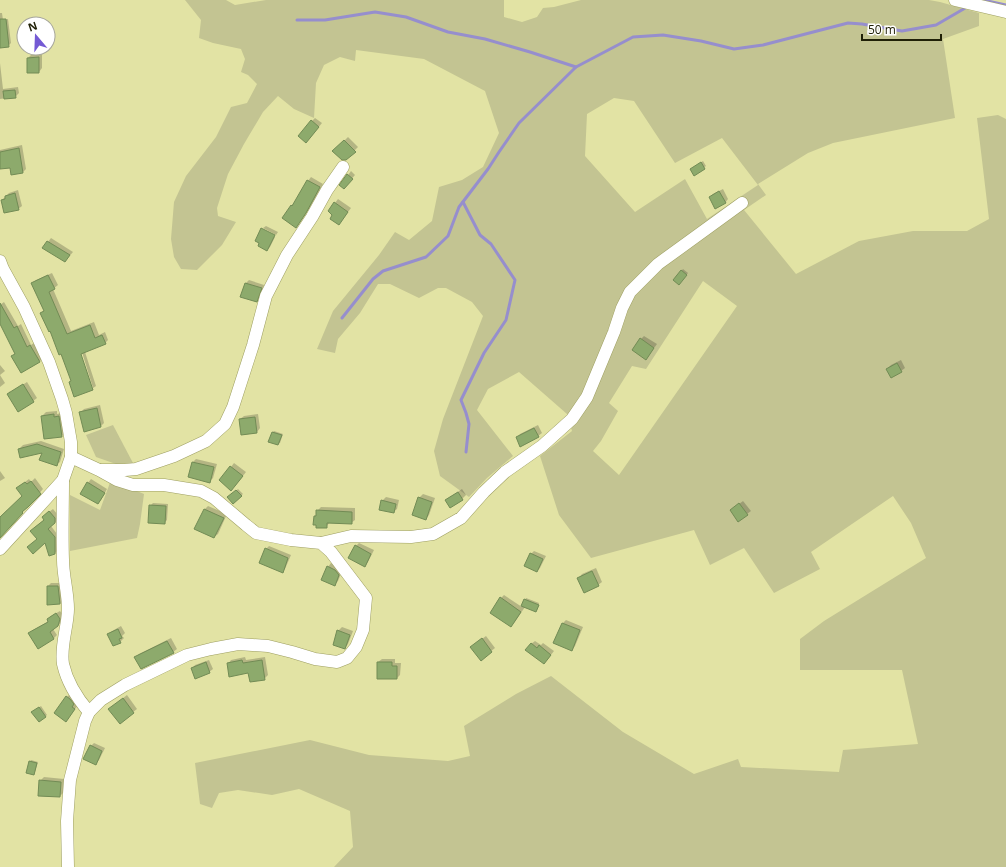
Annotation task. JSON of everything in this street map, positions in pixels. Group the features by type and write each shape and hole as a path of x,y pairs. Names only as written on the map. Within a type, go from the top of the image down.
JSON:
{"street":[{"path":"959,1 1006,12"},
{"path":"99,470 136,469 174,456 206,441 225,424 251,352 266,296 287,254 343,167"},
{"path":"71,457 117,480 133,485 164,485 200,491 214,498 256,533 269,536 291,540 321,542 351,536 411,537 433,534 461,518 484,492 505,472 542,446 572,419 586,397 630,292 658,264 742,203"},
{"path":"0,261 24,307 49,362 66,413 71,442 71,457 63,480 63,561 68,609 63,644 63,662 67,678 81,702 89,712"},
{"path":"0,549 63,480"},
{"path":"68,867 67,821 70,780 85,721 89,712 101,700 125,685 187,655 211,649 238,644 268,646 315,659 337,662 347,658 356,647 363,630 366,598 331,552 321,542"}],"green space":[{"path":"185,0 226,0 235,5 266,0 504,0 504,17 522,22 537,17 543,8 554,7 581,0 929,0 979,13 979,26 943,39 955,118 833,143 808,153 758,184 766,195 744,210 796,274 859,241 913,231 967,231 989,219 977,118 998,115 1006,119 1006,867 334,867 353,847 350,811 299,789 272,795 238,790 219,793 212,808 200,804 195,763 310,740 369,755 448,761 470,756 464,726 516,694 551,676 623,732 694,774 738,759 741,767 839,772 843,750 918,744 902,670 800,670 800,639 824,621 926,558 911,523 893,496 811,552 820,569 774,593 744,548 710,565 694,530 591,558 559,515 540,456 572,431 567,414 519,372 488,389 477,410 513,456 487,478 469,497 440,476 434,451 443,419 483,316 472,302 446,288 438,288 419,298 390,284 378,284 360,313 338,339 335,353 317,349 333,311 379,255 395,232 409,240 432,221 439,187 462,180 483,167 499,133 485,91 424,59 356,50 355,61 340,57 324,65 316,83 314,118 294,109 278,96 263,112 228,174 217,208 218,216 236,222 222,245 197,270 181,269 174,257 171,239 174,202 186,176 216,137 231,107 247,103 257,84 248,75 241,72 245,59 241,49 213,43 199,38 201,20","holes":["614,98 634,101 675,163 722,138 758,185 707,219 685,179 635,212 585,156 587,114","703,281 737,306 619,475 593,451 601,441 618,411 609,403 632,366 646,369"]},
{"path":"113,425 133,463 116,464 96,457 86,435"},
{"path":"111,480 144,494 137,538 70,551 70,495 100,510"}],"building":[{"path":"0,19 6,19 9,47 0,48"},
{"path":"39,57 39,73 27,73 27,58"},
{"path":"15,90 16,98 4,99 3,91"},
{"path":"311,120 319,127 306,143 298,136"},
{"path":"344,140 356,152 346,160 342,160 332,151"},
{"path":"19,148 23,173 11,175 10,168 0,169 0,152"},
{"path":"701,162 705,169 694,176 690,169"},
{"path":"347,174 353,179 344,189 339,185"},
{"path":"307,180 320,187 296,228 282,218 291,205 292,206"},
{"path":"719,191 726,203 715,209 709,197"},
{"path":"15,193 19,210 4,213 1,200 5,199 5,196"},
{"path":"334,202 348,212 339,225 330,219 332,215 328,211"},
{"path":"261,228 275,235 267,251 258,246 259,243 255,241"},
{"path":"47,241 70,255 65,262 42,248"},
{"path":"681,270 687,275 679,285 673,280"},
{"path":"48,275 55,289 49,292 67,334 90,325 95,338 102,335 106,344 81,354 93,390 74,397 69,382 71,381 61,354 59,355 50,331 49,332 40,313 44,311 31,283"},
{"path":"245,283 262,288 257,302 240,297"},
{"path":"0,303 14,328 17,326 27,347 30,345 40,362 21,373 11,356 15,354 0,324"},
{"path":"640,338 654,348 646,360 632,350"},
{"path":"897,363 902,372 891,378 886,369"},
{"path":"23,384 34,402 18,412 7,394"},
{"path":"97,408 101,427 84,432 79,412"},
{"path":"54,414 54,417 59,416 62,437 44,439 41,416"},
{"path":"255,417 257,433 241,435 239,419"},
{"path":"534,428 539,437 520,447 516,437"},
{"path":"272,432 282,435 278,445 268,442"},
{"path":"37,444 61,452 57,466 39,460 42,453 20,458 18,449"},
{"path":"192,462 214,467 210,483 188,477"},
{"path":"230,466 243,476 231,491 219,480"},
{"path":"31,481 41,494 22,512 23,513 0,538 0,517 22,496 16,488 25,482 27,484"},
{"path":"87,482 105,493 98,504 80,494"},
{"path":"236,490 242,496 233,504 227,497"},
{"path":"458,492 463,500 450,508 445,500"},
{"path":"418,497 432,502 426,520 412,515"},
{"path":"381,500 396,504 394,513 379,510"},
{"path":"739,503 748,515 738,522 730,510"},
{"path":"149,505 166,506 165,524 148,523"},
{"path":"204,509 224,518 214,538 194,529"},
{"path":"316,510 352,512 352,524 327,523 327,528 316,528 316,525 313,525"},
{"path":"49,511 55,518 55,523 48,529 55,537 55,554 49,556 45,543 33,554 27,547 37,539 30,531 44,520 42,517"},
{"path":"355,545 371,554 365,567 348,558"},
{"path":"265,548 288,558 283,573 259,563"},
{"path":"530,553 543,559 537,572 524,566"},
{"path":"327,566 335,570 339,575 335,586 321,580"},
{"path":"592,571 599,586 584,593 577,578"},
{"path":"47,586 58,586 60,604 47,605"},
{"path":"500,597 521,612 511,627 490,613"},
{"path":"524,599 539,605 536,612 521,606"},
{"path":"56,613 60,619 58,626 50,632 54,639 38,649 28,633 48,622 47,619"},
{"path":"562,623 580,630 572,651 553,643"},
{"path":"118,629 122,638 119,639 121,643 113,646 107,634"},
{"path":"337,630 350,635 345,649 333,645"},
{"path":"482,638 492,652 481,661 470,647"},
{"path":"167,641 174,653 141,669 134,657"},
{"path":"531,643 537,648 539,645 551,655 544,664 525,650"},
{"path":"242,660 243,663 262,660 265,680 250,682 248,673 229,677 227,663"},
{"path":"206,662 210,673 195,679 191,668"},
{"path":"377,662 392,662 392,666 397,666 397,679 377,679"},
{"path":"66,696 74,704 72,707 75,709 66,722 54,713"},
{"path":"123,698 134,713 120,724 108,709"},
{"path":"39,707 46,717 39,722 31,712"},
{"path":"90,745 102,751 96,765 83,759"},
{"path":"29,761 37,763 34,775 26,773"},
{"path":"39,780 61,782 60,797 38,796"}],"waterway":[{"path":"983,0 1006,5"},
{"path":"342,318 373,279 383,271 426,257 448,236 459,207 488,169 519,123 576,67 633,37 663,35 701,41 734,49 763,45 848,23 902,31 936,25 967,7"},
{"path":"297,20 325,20 375,12 406,17 448,32 485,39 576,67"},
{"path":"463,202 480,235 491,244 515,280 506,320 484,353 461,400 469,424 466,452"}]}
